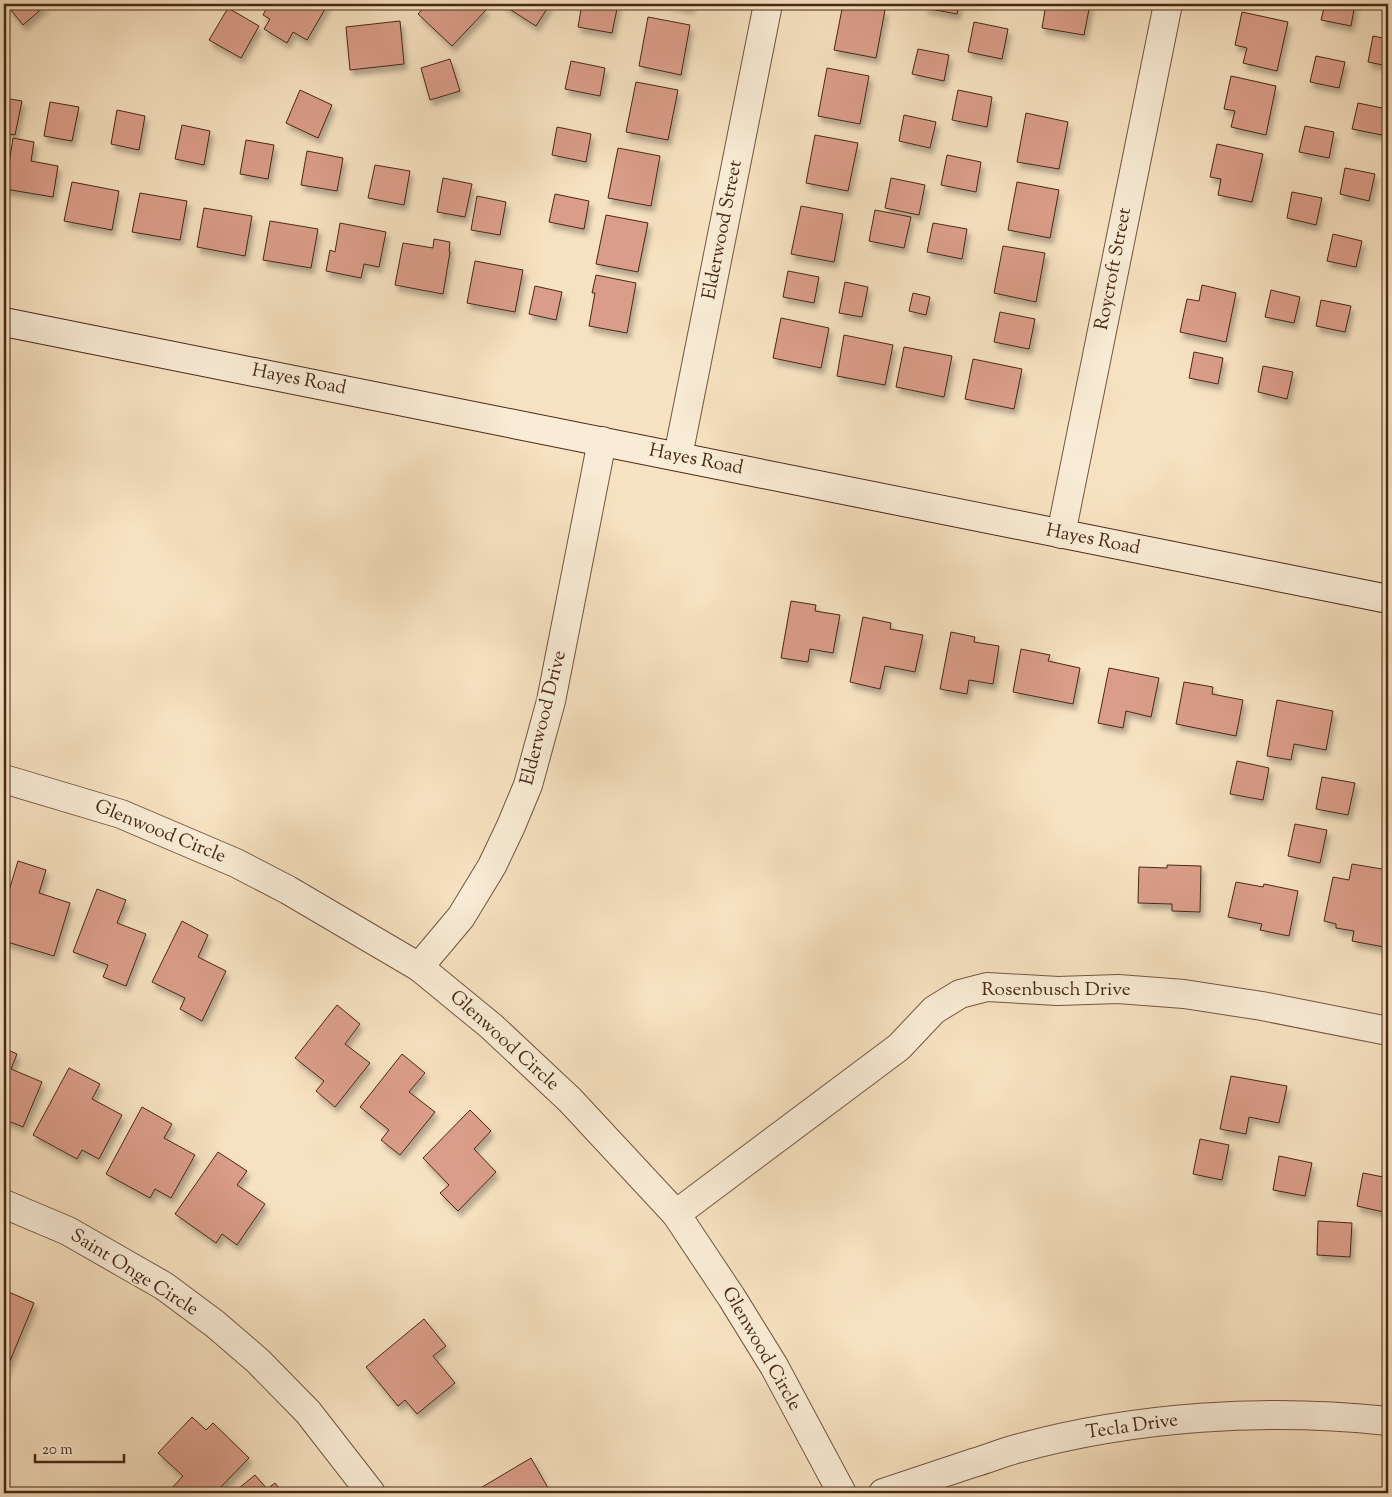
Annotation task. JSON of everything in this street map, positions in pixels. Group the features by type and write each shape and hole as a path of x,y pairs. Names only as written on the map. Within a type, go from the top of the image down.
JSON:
{"street":[{"name":"Elderwood Street","path":"678,456 768,4"},
{"name":"Roycroft Street","path":"1061,534 1168,4"},
{"name":"Hayes Road","path":"4,322 1388,599"},
{"name":"Elderwood Drive","path":"419,967 461,918 496,858 528,785 551,701 602,441"},
{"name":"Glenwood Circle","path":"4,779 121,814 236,863 288,890 419,967 490,1026 570,1100 676,1214 732,1298 774,1366 842,1493"},
{"name":"Rosenbusch Drive","path":"676,1214 899,1047 934,1010 960,994 987,987 1058,991 1118,989 1184,994 1262,1006 1388,1030"},
{"name":"Saint Onge Circle","path":"4,1204 68,1231 164,1286 215,1324 258,1361 308,1412 371,1493"},
{"name":"Tecla Drive","path":"883,1493 1016,1449 1121,1427 1217,1417 1266,1415 1346,1417 1388,1421"}],"building":[{"path":"6,4 43,4 45,6 23,25"},
{"path":"269,4 328,4 307,40 293,32 287,43 264,29 270,19 263,15"},
{"path":"427,4 479,4 486,10 452,46 418,14"},
{"path":"504,4 550,4 536,26"},
{"path":"582,4 618,4 612,33 578,27"},
{"path":"668,4 692,4 691,8"},
{"path":"843,4 885,10 876,58 834,50"},
{"path":"926,4 959,4 957,14 925,8"},
{"path":"1046,4 1090,4 1084,35 1042,28"},
{"path":"1325,4 1355,4 1351,26 1321,20"},
{"path":"228,8 259,26 241,58 209,40"},
{"path":"1242,12 1288,22 1277,71 1243,63 1247,48 1235,45"},
{"path":"648,17 690,25 681,75 639,66"},
{"path":"400,21 404,64 350,70 346,27"},
{"path":"974,22 1008,29 1002,59 968,52"},
{"path":"1373,36 1388,39 1388,66 1368,62"},
{"path":"918,49 949,55 944,81 912,74"},
{"path":"1316,56 1345,62 1339,88 1310,82"},
{"path":"450,59 460,91 430,100 421,68"},
{"path":"571,61 605,68 600,96 565,89"},
{"path":"827,68 869,76 860,124 818,116"},
{"path":"1231,76 1276,86 1266,135 1231,127 1235,111 1224,109"},
{"path":"636,82 678,90 668,140 626,132"},
{"path":"300,90 332,105 318,138 286,123"},
{"path":"958,90 992,97 987,127 952,120"},
{"path":"4,98 22,101 15,135 4,133"},
{"path":"50,102 79,107 72,141 44,136"},
{"path":"1358,103 1387,109 1382,135 1352,129"},
{"path":"117,110 145,116 139,150 111,144"},
{"path":"1026,113 1068,122 1059,169 1017,162"},
{"path":"904,115 936,122 930,148 899,141"},
{"path":"182,125 210,131 204,165 175,159"},
{"path":"1305,126 1334,132 1329,158 1299,152"},
{"path":"557,127 591,134 586,162 552,155"},
{"path":"815,135 858,143 848,191 806,183"},
{"path":"13,138 34,142 31,161 58,166 53,197 5,189"},
{"path":"246,140 274,145 268,179 240,174"},
{"path":"1217,144 1263,154 1252,202 1218,195 1221,179 1210,177"},
{"path":"618,148 660,156 651,206 608,198"},
{"path":"307,151 343,158 337,191 301,185"},
{"path":"947,155 981,162 976,192 941,185"},
{"path":"375,165 410,171 404,205 368,198"},
{"path":"1345,168 1375,174 1369,201 1340,194"},
{"path":"443,178 472,184 465,217 437,212"},
{"path":"891,178 925,185 919,215 885,208"},
{"path":"72,182 119,191 112,230 64,221"},
{"path":"1017,182 1059,190 1050,238 1008,230"},
{"path":"1292,192 1322,198 1316,225 1287,218"},
{"path":"140,193 187,201 180,240 132,232"},
{"path":"555,194 589,201 584,229 549,222"},
{"path":"477,196 506,202 500,235 471,230"},
{"path":"801,206 843,214 834,262 791,254"},
{"path":"204,208 252,216 245,256 197,247"},
{"path":"875,210 911,217 904,248 869,241"},
{"path":"606,215 648,223 638,272 596,264"},
{"path":"270,221 318,229 311,268 263,260"},
{"path":"340,223 386,232 379,267 364,264 361,278 326,271 330,250 335,252"},
{"path":"933,223 967,229 962,259 927,252"},
{"path":"1333,234 1362,241 1356,267 1327,261"},
{"path":"434,239 450,242 443,294 395,285 403,243 433,248"},
{"path":"1003,246 1045,253 1036,302 994,293"},
{"path":"475,261 523,270 515,312 467,303"},
{"path":"788,271 819,277 814,303 783,297"},
{"path":"596,275 636,283 627,333 589,326 595,293 592,293"},
{"path":"845,282 868,287 862,317 839,313"},
{"path":"1202,285 1236,293 1226,342 1180,332 1187,299 1199,301"},
{"path":"535,286 562,292 556,320 529,314"},
{"path":"1271,290 1300,297 1294,323 1265,317"},
{"path":"913,293 930,297 926,315 909,311"},
{"path":"1321,300 1351,306 1345,332 1316,326"},
{"path":"1000,312 1035,319 1029,349 994,342"},
{"path":"781,318 829,328 821,368 773,358"},
{"path":"844,335 893,345 885,385 837,376"},
{"path":"904,347 952,356 944,397 896,387"},
{"path":"1194,352 1223,358 1218,384 1189,378"},
{"path":"973,359 1022,369 1014,409 965,399"},
{"path":"1263,366 1293,372 1287,399 1258,392"},
{"path":"791,601 816,605 815,611 840,615 833,653 810,649 808,662 781,658"},
{"path":"863,617 891,623 890,629 923,635 915,672 885,666 880,689 850,682"},
{"path":"951,632 975,637 974,642 999,646 993,684 969,680 967,694 940,689"},
{"path":"1021,649 1050,655 1048,661 1080,668 1073,704 1013,692"},
{"path":"1109,668 1159,678 1151,717 1126,711 1123,728 1098,723"},
{"path":"1184,682 1213,687 1212,694 1243,700 1236,736 1176,724"},
{"path":"1277,700 1333,711 1326,750 1294,744 1291,760 1267,756"},
{"path":"1237,761 1269,768 1263,800 1230,794"},
{"path":"1322,777 1355,783 1348,815 1316,809"},
{"path":"1295,824 1327,830 1320,863 1288,856"},
{"path":"18,861 46,870 39,893 70,903 54,956 4,941 4,907"},
{"path":"1352,864 1388,870 1388,923 1384,947 1352,941 1354,931 1336,928 1336,924 1324,921 1333,877 1349,880"},
{"path":"1167,865 1201,866 1200,912 1172,911 1172,904 1138,903 1139,867 1167,868"},
{"path":"1236,882 1263,887 1264,884 1298,891 1289,936 1260,930 1262,924 1228,917"},
{"path":"97,889 126,900 117,923 146,934 126,986 103,977 108,965 73,952"},
{"path":"182,921 208,935 198,957 226,971 202,1021 180,1009 185,998 152,982"},
{"path":"337,1005 360,1024 345,1044 370,1063 335,1107 316,1091 324,1081 295,1058"},
{"path":"4,1048 17,1054 11,1069 42,1082 23,1127 6,1120 4,1127"},
{"path":"402,1054 425,1073 409,1092 435,1112 400,1155 381,1140 389,1130 360,1107"},
{"path":"69,1068 100,1084 92,1099 122,1115 99,1159 82,1150 77,1159 33,1135"},
{"path":"1231,1076 1287,1086 1279,1123 1249,1117 1246,1134 1220,1129"},
{"path":"142,1107 172,1124 164,1138 195,1155 171,1198 155,1189 150,1198 106,1174"},
{"path":"470,1110 491,1131 474,1149 496,1172 458,1211 440,1193 449,1185 423,1158"},
{"path":"1200,1139 1229,1145 1222,1180 1193,1174"},
{"path":"218,1152 247,1171 237,1185 265,1204 237,1245 222,1234 216,1243 175,1214"},
{"path":"1279,1156 1312,1163 1305,1196 1273,1190"},
{"path":"1363,1173 1388,1178 1388,1213 1357,1206"},
{"path":"1318,1221 1352,1223 1350,1257 1317,1255"},
{"path":"4,1290 34,1303 5,1373 4,1372"},
{"path":"424,1319 446,1346 433,1356 455,1383 417,1414 405,1400 398,1406 366,1367"},
{"path":"192,1417 206,1430 213,1423 249,1458 215,1493 176,1493 171,1489 183,1476 158,1453"},
{"path":"531,1458 548,1488 540,1493 472,1493"},
{"path":"255,1475 267,1489 275,1483 283,1493 233,1493"}]}
